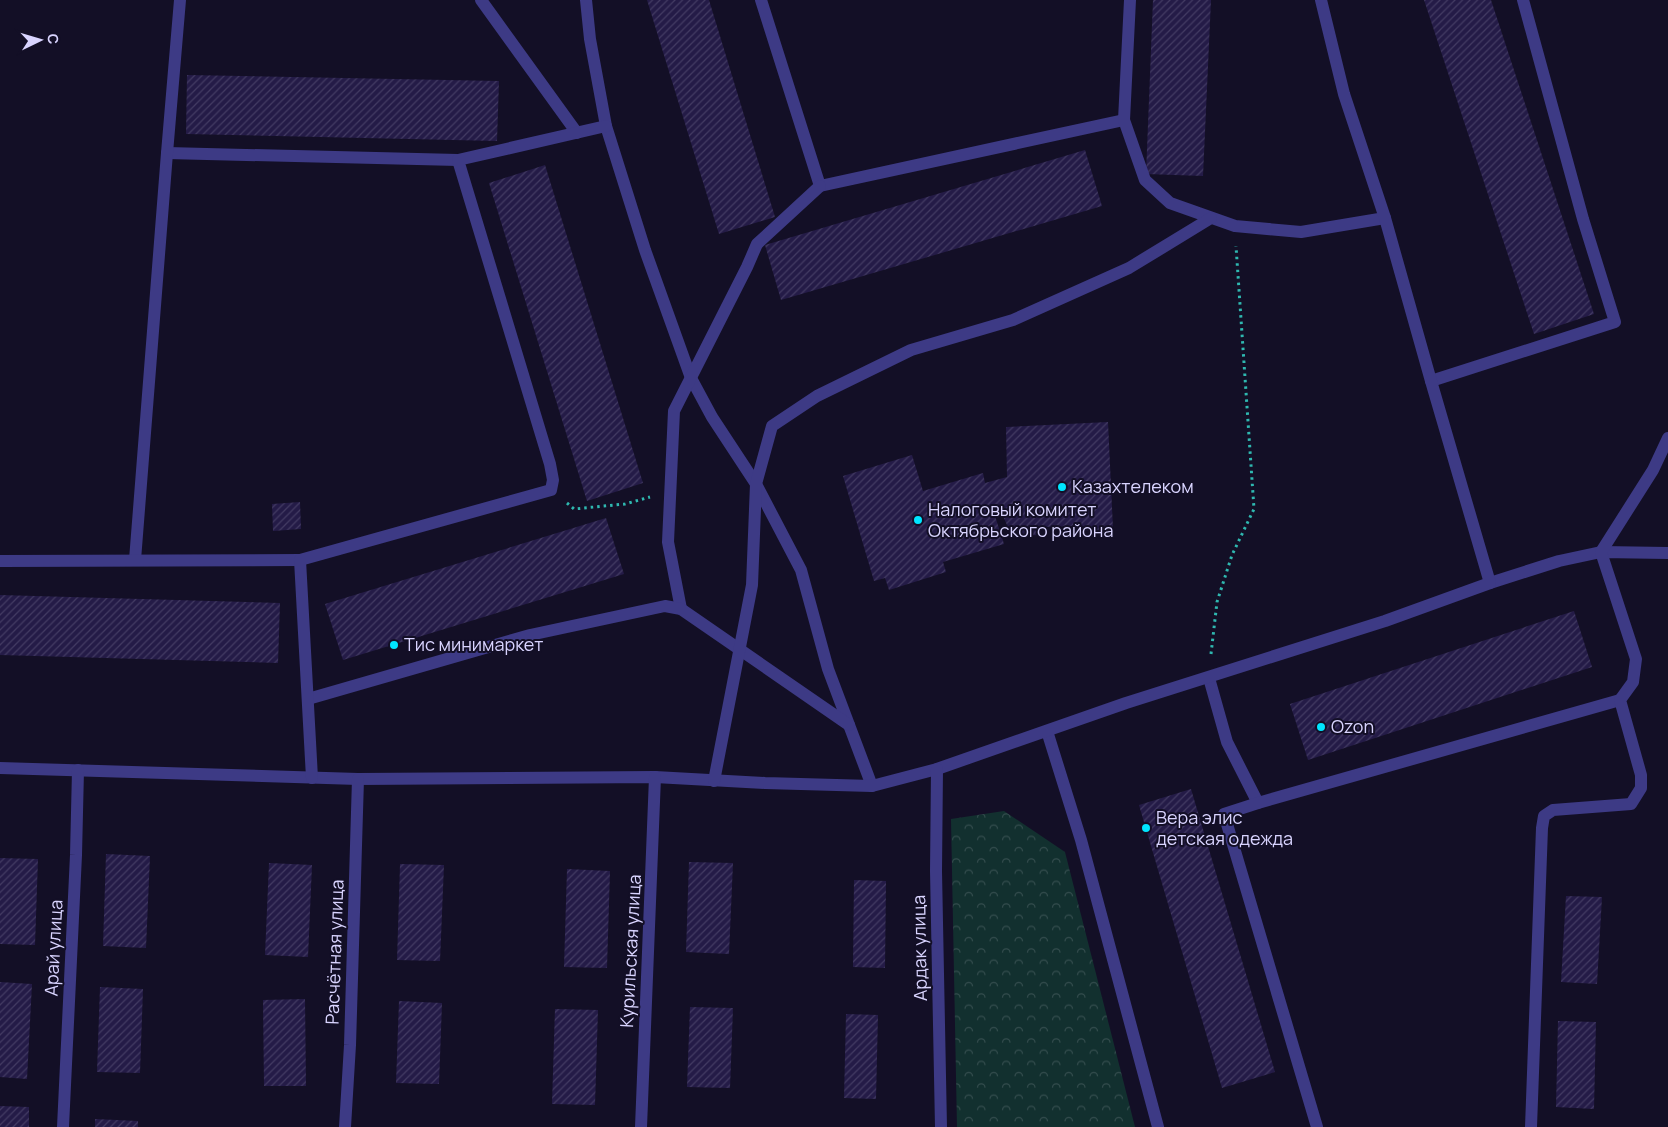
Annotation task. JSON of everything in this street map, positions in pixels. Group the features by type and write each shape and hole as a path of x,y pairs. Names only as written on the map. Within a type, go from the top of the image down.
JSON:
{"street":[{"path":"135,560 180,0"},
{"path":"481,0 577,132"},
{"path":"586,0 590,39 606,126 645,250 691,378 712,417 756,484 800,570 828,669 872,786"},
{"path":"762,0 820,186"},
{"path":"1130,0 1124,120 1145,180 1170,203 1235,226 1301,232 1385,218"},
{"path":"1321,0 1344,94 1385,218 1490,583"},
{"path":"1431,381 1615,322 1583,219 1523,0"},
{"path":"681,609 668,542 674,411 747,268 757,244 820,186 1124,120"},
{"path":"167,153 458,160 606,126"},
{"path":"0,560 300,560 552,490 553,480 550,464 458,160"},
{"path":"714,781 752,585 756,484 772,426 817,396 912,350 1013,320 1129,268 1211,218"},
{"path":"1601,552 1653,470 1668,438"},
{"path":"1317,1127 1224,814 1620,700 1633,682 1636,659 1601,552"},
{"path":"0,768 358,779 655,777 714,781 872,786 936,769 1126,703 1384,621 1490,583 1559,561 1601,552 1668,553"},
{"path":"300,560 312,778"},
{"path":"308,700 530,635 665,606 681,609 849,725"},
{"path":"1209,678 1227,742 1258,803"},
{"path":"1531,1127 1544,816 1554,810 1631,804 1641,788 1640,775 1620,700"},
{"path":"1047,731 1081,840 1158,1127"},
{"name":"Ардак улица","path":"936,769 936,881 941,1127"},
{"name":"Арай улица","path":"63,1127 76,855 78,770"},
{"name":"Курильская улица","path":"641,1127 655,777"},
{"name":"Расчётная улица","path":"345,1127 350,1035 358,779"}],"path":[{"path":"1210,658 1218,602 1232,554 1254,509 1235,226"},
{"path":"552,490 574,509 625,504 671,491"}],"green space":[{"path":"1004,811 1065,852 1135,1127 957,1127 951,819"}],"building":[{"path":"647,0 709,0 775,217 719,234"},
{"path":"1153,0 1211,0 1203,176 1146,174"},
{"path":"1424,0 1491,0 1594,314 1534,334"},
{"path":"187,75 499,81 497,141 186,134"},
{"path":"1085,150 1102,206 781,300 765,245"},
{"path":"545,165 643,483 587,501 489,183"},
{"path":"1108,422 1113,529 1078,531 1078,526 1041,527 1041,535 1012,536 1002,514 995,516 1004,544 943,562 946,572 889,590 885,578 874,581 843,476 912,455 923,491 983,473 985,483 1007,477 1006,427"},
{"path":"300,502 301,529 273,531 272,504"},
{"path":"606,518 624,574 343,660 325,604"},
{"path":"0,595 280,603 278,663 0,655"},
{"path":"1574,611 1592,667 1308,760 1290,704"},
{"path":"1191,789 1275,1072 1222,1088 1139,805"},
{"path":"106,854 150,856 146,948 103,946"},
{"path":"0,858 38,859 35,945 0,944"},
{"path":"689,862 733,863 729,954 686,952"},
{"path":"269,863 312,865 308,957 265,955"},
{"path":"400,864 444,865 440,961 397,960"},
{"path":"567,869 610,871 607,968 564,967"},
{"path":"854,880 886,881 885,968 853,967"},
{"path":"1566,896 1602,897 1597,984 1561,982"},
{"path":"0,982 32,984 27,1079 0,1077"},
{"path":"100,987 143,989 140,1073 97,1072"},
{"path":"305,999 306,1086 264,1086 263,1000"},
{"path":"399,1001 442,1003 439,1084 396,1083"},
{"path":"690,1007 733,1008 730,1088 687,1087"},
{"path":"555,1009 598,1010 595,1105 552,1104"},
{"path":"846,1014 878,1015 876,1099 844,1098"},
{"path":"1558,1021 1596,1022 1594,1109 1556,1107"},
{"path":"0,1106 29,1107 29,1127 0,1127"},
{"path":"95,1119 138,1121 138,1127 95,1127"}],"place":[{"name":"Казахтелеком","path":"1062,487"},
{"name":"Налоговый комитет Октябрьского района","path":"918,520"},
{"name":"Тис минимаркет","path":"394,645"},
{"name":"Ozon","path":"1321,727"},
{"name":"Вера элис детская одежда","path":"1146,828"}]}
